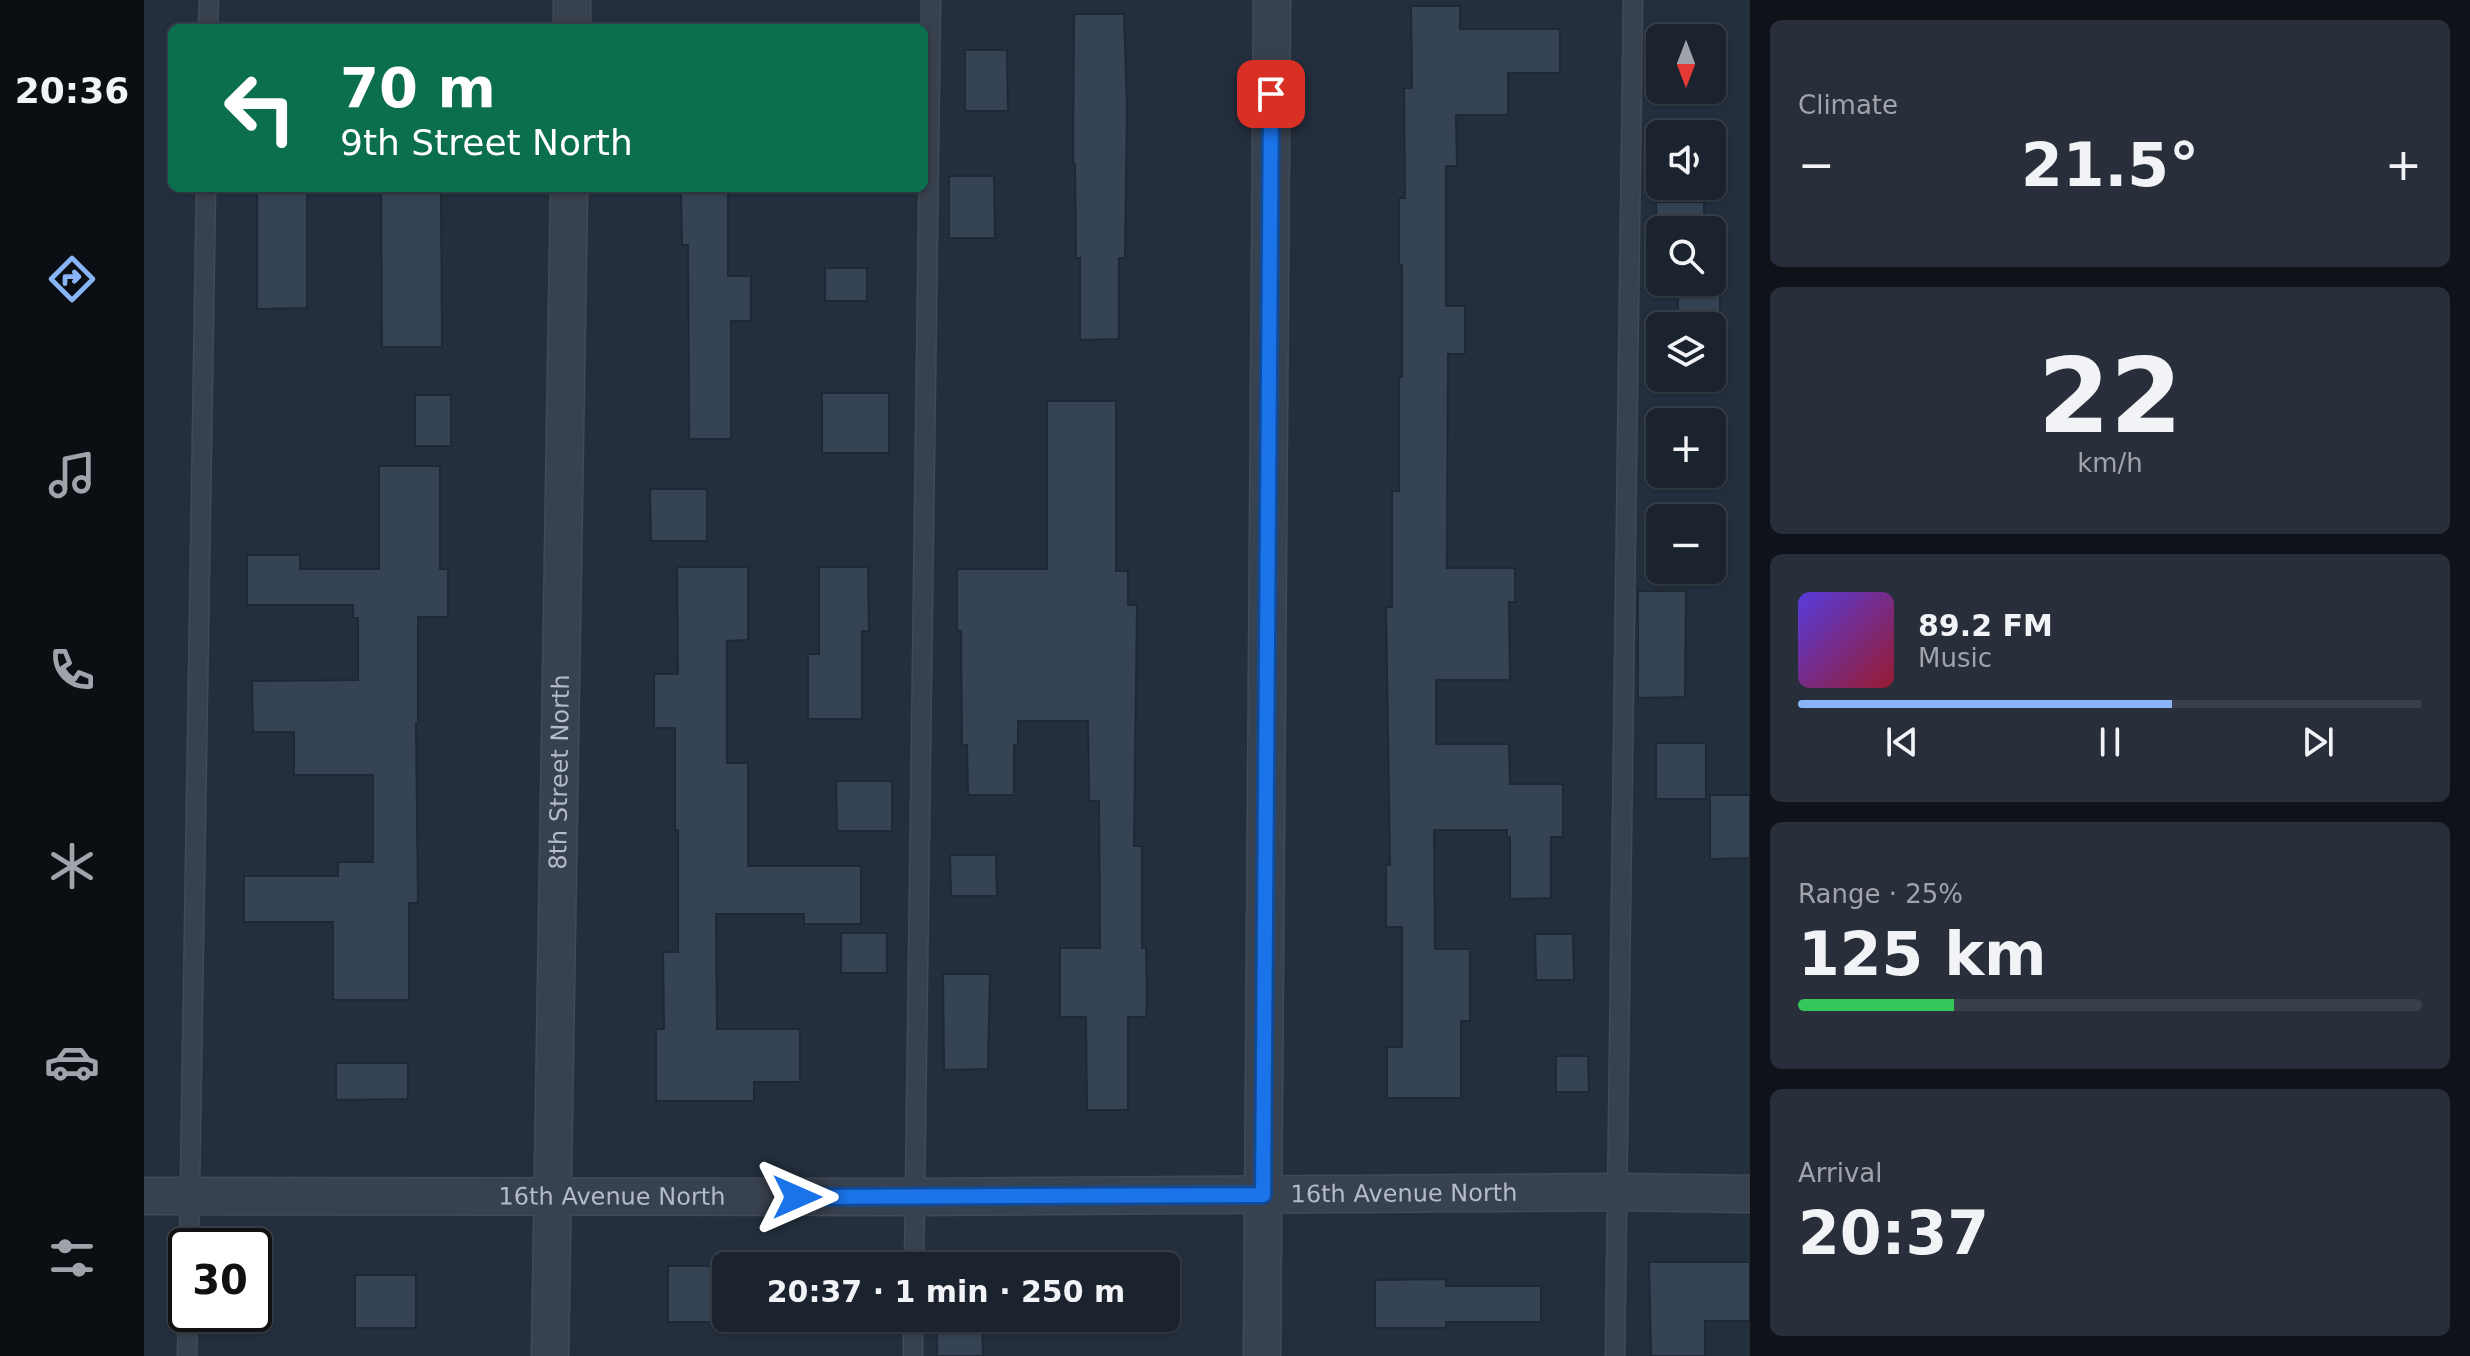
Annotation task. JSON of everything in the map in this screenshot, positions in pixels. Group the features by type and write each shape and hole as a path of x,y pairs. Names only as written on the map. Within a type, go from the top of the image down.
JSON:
{"street":[{"path":"572,0 572,24"},
{"path":"1262,1356 1272,0"},
{"name":"8th Street North","path":"550,1356 569,192"},
{"name":"16th Avenue North","path":"144,1196 1750,1194"}],"lane":[{"path":"208,24 209,0"},
{"path":"914,1252 931,0"},
{"path":"1615,1356 1633,0"},
{"path":"189,1228 206,192"},
{"path":"187,1356 188,1332"},
{"path":"913,1332 913,1356"}],"building":[{"path":"1411,6 1460,6 1460,29 1560,29 1560,73 1508,73 1508,115 1456,115 1457,166 1446,166 1446,306 1465,306 1465,354 1448,354 1447,568 1515,568 1515,602 1509,602 1510,680 1436,680 1436,744 1509,744 1510,784 1563,784 1563,837 1551,837 1551,898 1510,899 1510,837 1507,837 1507,830 1434,830 1435,949 1470,949 1470,1021 1461,1021 1461,1098 1387,1098 1387,1047 1402,1047 1402,927 1386,927 1386,865 1390,865 1386,607 1392,607 1392,491 1399,491 1402,265 1399,265 1399,198 1405,198 1404,88 1412,88"},
{"path":"1074,14 1124,14 1127,106 1125,258 1119,258 1119,339 1080,340 1080,258 1076,258 1073,164"},
{"path":"965,50 1007,50 1008,111 965,111"},
{"path":"949,176 994,176 995,238 949,238"},
{"path":"257,192 307,192 307,308 257,309"},
{"path":"381,192 441,192 442,347 382,347"},
{"path":"681,192 728,192 728,276 751,276 751,321 731,321 731,439 689,439 688,245 682,245"},
{"path":"1656,202 1704,202 1704,216 1656,216"},
{"path":"825,268 867,268 867,301 825,301"},
{"path":"1678,296 1720,296 1720,312 1678,312"},
{"path":"822,393 889,393 889,453 822,453"},
{"path":"415,395 451,395 451,446 415,446"},
{"path":"1047,401 1116,401 1116,571 1128,571 1128,605 1137,605 1134,846 1142,846 1142,948 1146,948 1147,1000 1146,1017 1128,1017 1128,1110 1087,1110 1086,1017 1060,1017 1060,948 1100,948 1099,801 1089,801 1088,721 1018,721 1018,745 1014,745 1014,795 968,795 967,745 962,745 957,569 1047,569"},
{"path":"379,466 440,466 440,569 448,569 448,617 418,617 418,903 409,903 409,1000 333,1000 333,922 244,922 244,876 338,876 338,862 373,862 373,775 294,775 294,732 253,732 252,681 358,680 358,618 353,618 353,605 247,605 247,555 300,555 300,569 379,569"},
{"path":"650,489 707,489 707,541 651,541"},
{"path":"677,567 748,567 748,640 727,641 727,763 748,763 748,866 861,866 861,924 804,924 804,914 716,914 717,1029 800,1029 800,1082 754,1082 754,1101 656,1101 656,1029 664,1029 663,952 678,952 678,830 675,830 675,728 654,728 654,674 678,674"},
{"path":"819,567 868,567 869,631 862,631 862,719 808,719 808,654 819,654"},
{"path":"1638,591 1686,591 1685,697 1638,698"},
{"path":"1656,743 1706,743 1706,799 1656,799"},
{"path":"836,781 892,781 892,831 837,831"},
{"path":"1710,795 1750,795 1750,858 1710,859"},
{"path":"950,855 996,855 997,896 951,896"},
{"path":"841,933 887,933 887,973 841,973"},
{"path":"1535,934 1573,934 1574,980 1536,980"},
{"path":"943,974 990,974 988,1069 944,1070"},
{"path":"1556,1056 1588,1056 1589,1092 1556,1092"},
{"path":"336,1063 408,1063 408,1099 336,1100"},
{"path":"1649,1262 1750,1262 1750,1321 1705,1321 1705,1356 1651,1356"},
{"path":"668,1266 712,1266 712,1322 668,1322"},
{"path":"355,1275 416,1275 416,1328 355,1328"},
{"path":"1446,1279 1446,1286 1541,1286 1541,1322 1446,1322 1446,1328 1375,1328 1375,1280"},
{"path":"937,1332 982,1332 983,1356 937,1356"}],"route":[{"path":"797,1197 1263,1195 1271,94"}]}
